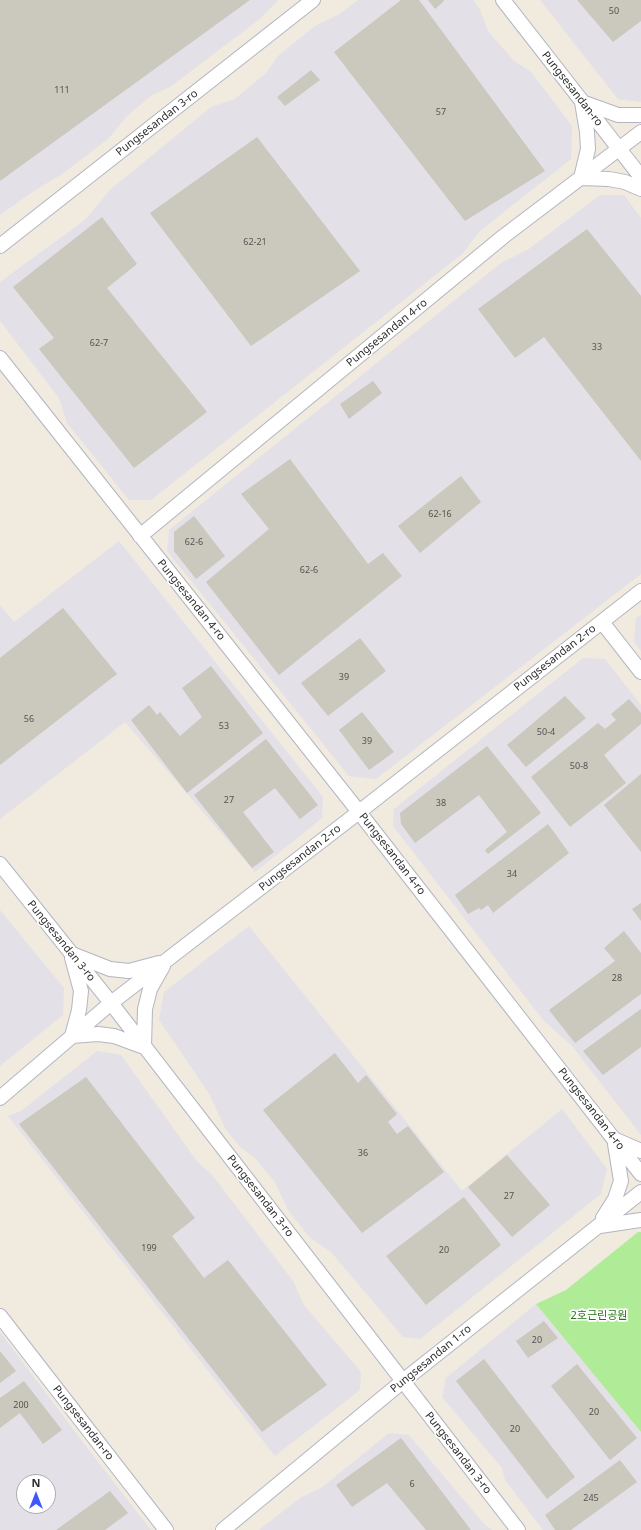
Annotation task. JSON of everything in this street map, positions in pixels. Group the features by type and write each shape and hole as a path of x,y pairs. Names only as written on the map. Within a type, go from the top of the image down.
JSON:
{"street":[{"name":"Pungsesandan 3-ro","path":"0,246 314,0"},
{"name":"Pungsesandan-ro","path":"503,0 641,177"},
{"path":"641,115 618,115 582,102 588,149 581,178 609,178 641,189"},
{"name":"Pungsesandan 4-ro","path":"140,536 504,236 641,132"},
{"name":"Pungsesandan 4-ro","path":"0,358 359,812 641,1174"},
{"name":"Pungsesandan 2-ro","path":"0,1098 111,1003 359,812 641,591"},
{"name":"Pungsesandan 2-ro","path":"602,622 641,672"},
{"name":"Pungsesandan 3-ro","path":"0,864 111,1003 518,1530"},
{"path":"71,954 110,969 129,971 165,961"},
{"path":"71,954 81,991 79,1010 72,1036 98,1034 114,1036 144,1047 145,1009 150,989 165,961"},
{"path":"614,1139 641,1151"},
{"path":"598,1227 614,1199 621,1181 620,1167 614,1139"},
{"name":"Pungsesandan 1-ro","path":"223,1530 403,1381 641,1192"},
{"path":"598,1227 641,1220"},
{"name":"Pungsesandan-ro","path":"0,1316 166,1530"}],"shaded area":[{"path":"0,0 278,0 261,18 170,87 152,95 127,116 108,139 62,174 34,191 0,215"},
{"path":"358,0 473,0 480,10 488,31 514,61 531,72 572,126 571,159 480,231 462,254 151,500 129,500 67,423 59,398 0,321 0,282 85,220 110,190 211,107 235,99 266,73 279,55 315,26 340,14"},
{"path":"540,0 641,0 641,102 618,99"},
{"path":"600,195 624,195 641,218 641,574 376,779 349,776 167,551 169,530 501,263 529,249"},
{"path":"119,541 323,797 322,818 255,872 125,722 0,819 0,605 14,622"},
{"path":"641,615 641,651 634,642 636,618"},
{"path":"583,658 605,659 641,705 641,1135 572,1046 544,1021 393,826 394,809"},
{"path":"0,910 64,988 63,1015 0,1066"},
{"path":"249,926 462,1191 562,1109 607,1169 601,1194 420,1339 403,1337 331,1252 310,1238 288,1210 275,1182 254,1157 240,1147 225,1128 210,1095 159,1020 164,992"},
{"path":"97,1051 121,1055 196,1160 213,1176 293,1281 304,1305 361,1372 360,1390 275,1456 8,1116 21,1111"},
{"path":"536,1304 641,1432 641,1530 543,1530 505,1480 502,1468 442,1397 446,1378"},
{"path":"0,1332 88,1449 151,1530 0,1530"},
{"path":"389,1433 409,1435 484,1524 492,1530 259,1530 300,1498 321,1488"}],"green space":[{"name":"2호근린공원","path":"638,1232 641,1232 641,1432 536,1304 566,1290"}],"building":[{"path":"0,0 250,0 0,181"},
{"path":"401,0 419,0 545,171 465,221 334,52"},
{"path":"428,0 443,0 444,1 435,9"},
{"path":"577,0 641,0 641,21 613,42"},
{"path":"311,70 320,80 285,106 277,97"},
{"path":"257,137 360,271 251,346 150,213"},
{"path":"102,217 137,264 107,288 207,412 134,468 39,349 54,338 13,287"},
{"path":"587,229 641,296 641,461 544,337 515,358 478,309"},
{"path":"373,381 382,393 349,419 340,404"},
{"path":"290,459 368,564 383,553 402,576 279,675 206,582 269,529 241,494"},
{"path":"461,476 481,502 420,553 398,526"},
{"path":"194,516 225,556 196,579 174,551 174,532"},
{"path":"63,608 117,674 0,765 0,658"},
{"path":"360,638 386,671 328,716 301,683"},
{"path":"211,666 263,733 187,793 131,720 149,705 157,715 160,712 180,736 202,717 182,688"},
{"path":"565,696 586,718 526,767 507,745"},
{"path":"629,699 641,713 641,724 604,755 626,783 570,827 531,777 598,723 605,729 616,720 611,714"},
{"path":"362,712 394,752 369,770 339,730"},
{"path":"266,739 318,805 300,819 275,788 243,812 274,852 252,868 194,795"},
{"path":"487,746 541,813 488,854 485,850 507,832 479,795 415,843 401,824 400,813"},
{"path":"641,774 641,852 604,805"},
{"path":"548,824 569,853 493,913 488,905 481,910 479,908 468,914 455,895"},
{"path":"641,903 641,921 632,909"},
{"path":"624,931 641,953 641,994 575,1043 549,1010 615,961 604,948"},
{"path":"641,1009 641,1047 603,1075 583,1051"},
{"path":"335,1053 358,1083 366,1075 397,1114 388,1122 397,1134 408,1126 444,1172 362,1233 263,1110"},
{"path":"86,1077 195,1218 172,1236 204,1278 228,1260 327,1385 262,1432 19,1124"},
{"path":"507,1155 550,1205 512,1237 468,1187"},
{"path":"464,1197 501,1245 426,1305 386,1256"},
{"path":"544,1321 558,1338 528,1358 516,1341"},
{"path":"0,1351 16,1371 0,1383"},
{"path":"484,1359 575,1477 547,1499 456,1381"},
{"path":"577,1364 637,1438 610,1460 551,1386"},
{"path":"24,1381 62,1430 43,1444 20,1413 0,1428 0,1398"},
{"path":"401,1438 471,1530 426,1530 387,1483 352,1507 336,1485"},
{"path":"620,1460 637,1482 571,1530 555,1530 545,1515"},
{"path":"110,1491 128,1513 105,1530 56,1530"}]}
